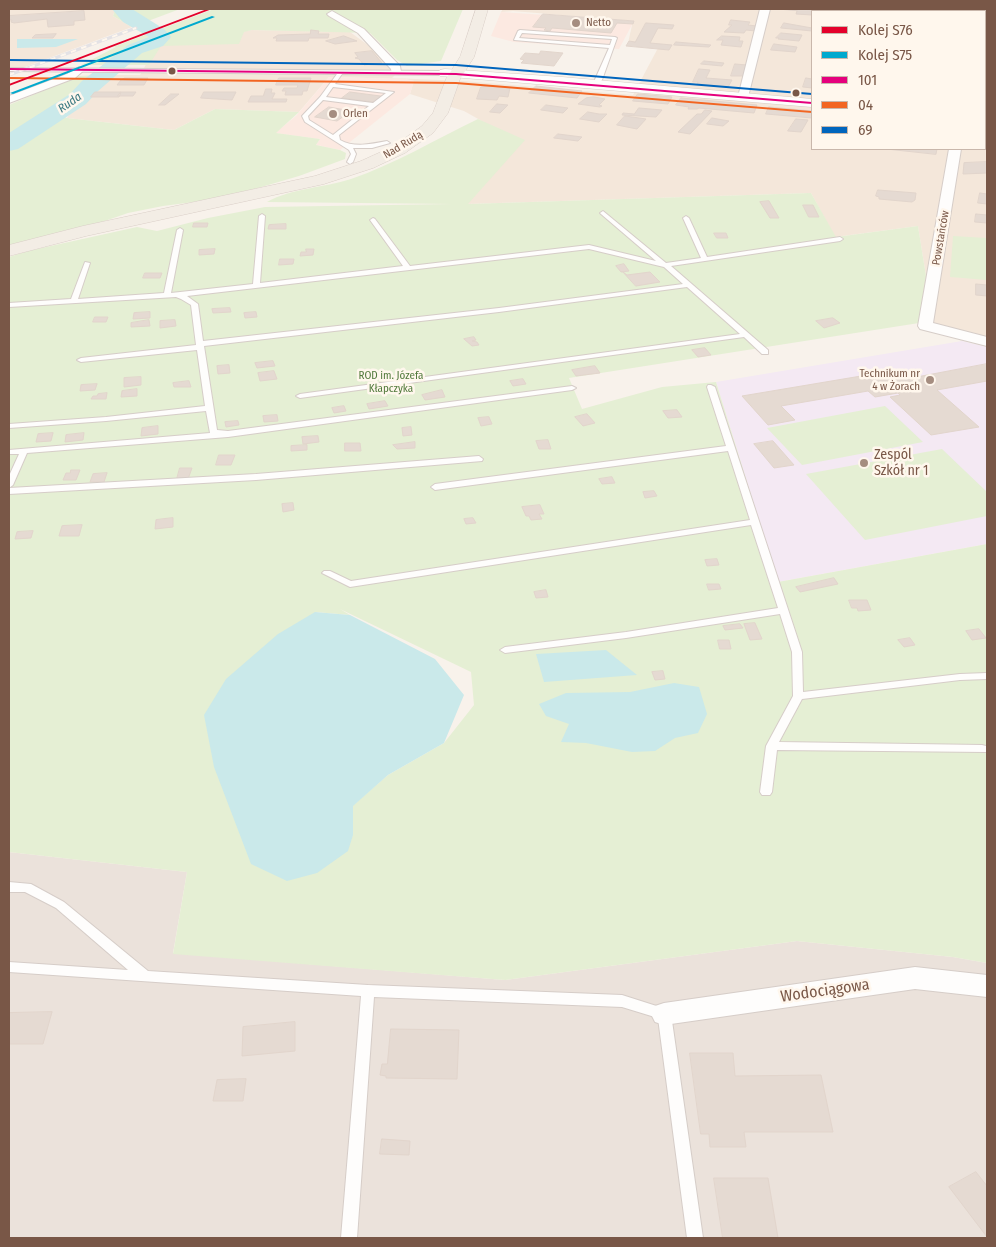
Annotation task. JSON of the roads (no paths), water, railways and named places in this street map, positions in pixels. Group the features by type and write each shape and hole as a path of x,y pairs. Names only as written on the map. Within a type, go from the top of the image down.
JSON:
{"main road":[{"path":"462,27 475,9"},
{"name":"Nad Rudą","path":"248,194 349,154 387,143 413,124 427,102 435,84 464,65 482,9"},
{"name":"Nad Rudą","path":"9,251 83,231 342,174 368,164 404,146 426,131 438,117 444,106 453,53"}],"street":[{"path":"743,97 764,9"},
{"path":"818,9 831,10"},
{"path":"332,14 361,31 396,68 396,72"},
{"path":"9,100 84,70"},
{"path":"450,73 811,103"},
{"name":"Powstańców","path":"955,150 925,326 987,341"},
{"name":"Wodociągowa","path":"664,1014 915,978 987,986"}],"lane":[{"path":"596,84 599,80 612,47 615,38 520,31 516,39 612,47"},
{"path":"9,69 450,73"},
{"path":"341,72 322,98 305,116 307,121 335,138 349,154"},
{"path":"332,85 391,92 336,135 335,138"},
{"path":"322,98 374,105"},
{"path":"603,213 666,265 765,352"},
{"path":"256,285 262,216"},
{"path":"686,218 705,259"},
{"path":"373,220 408,268"},
{"path":"170,295 180,230"},
{"path":"9,305 170,295 589,247 666,265 840,239"},
{"path":"74,301 87,262"},
{"path":"81,360 499,310 688,285"},
{"path":"170,295 184,297 194,304 213,432 228,434"},
{"path":"300,396 745,335"},
{"path":"712,387 797,652 798,696 772,746 766,792"},
{"path":"9,452 228,434 572,388"},
{"path":"9,426 106,419 209,408"},
{"path":"436,487 731,448"},
{"path":"9,485 24,450"},
{"path":"9,491 256,478 479,459"},
{"path":"327,573 350,584 755,522"},
{"path":"505,650 626,635 784,610"},
{"path":"798,696 960,677 987,676"},
{"path":"772,746 982,749"},
{"path":"9,887 27,887 60,905 144,975"},
{"path":"9,967 368,991 622,1000 664,1014 695,1238"},
{"path":"349,1238 368,991"}],"water":[{"path":"17,39 78,39 56,47 17,48"},
{"path":"315,612 350,615 435,659 464,695 444,743 388,775 353,806 353,835 348,851 317,873 287,881 251,864 214,767 204,715 226,679 278,634"},
{"path":"606,650 637,675 544,682 536,654"},
{"path":"674,683 699,687 707,714 698,733 675,738 655,751 632,752 586,743 561,742 569,724 546,716 539,704 566,693 630,692"}],"waterway":[{"name":"Ruda","path":"9,144 78,99 90,86 135,49 159,40 161,37 157,33 130,18 122,9"}],"railway":[{"path":"9,75 136,28"}],"rail line":[{"name":"S76","path":"9,85 210,9"},
{"name":"S75","path":"12,93 213,17"}],"place":[{"name":"Netto","path":"576,23"},
{"name":"Orlen","path":"333,114"},
{"name":"Technikum nr 4 w Żorach","path":"930,380"},
{"name":"Zespól Szkół nr 1","path":"864,463"}],"park label":[{"name":"ROD im. Józefa Kłapczyka","path":"391,382"}]}
